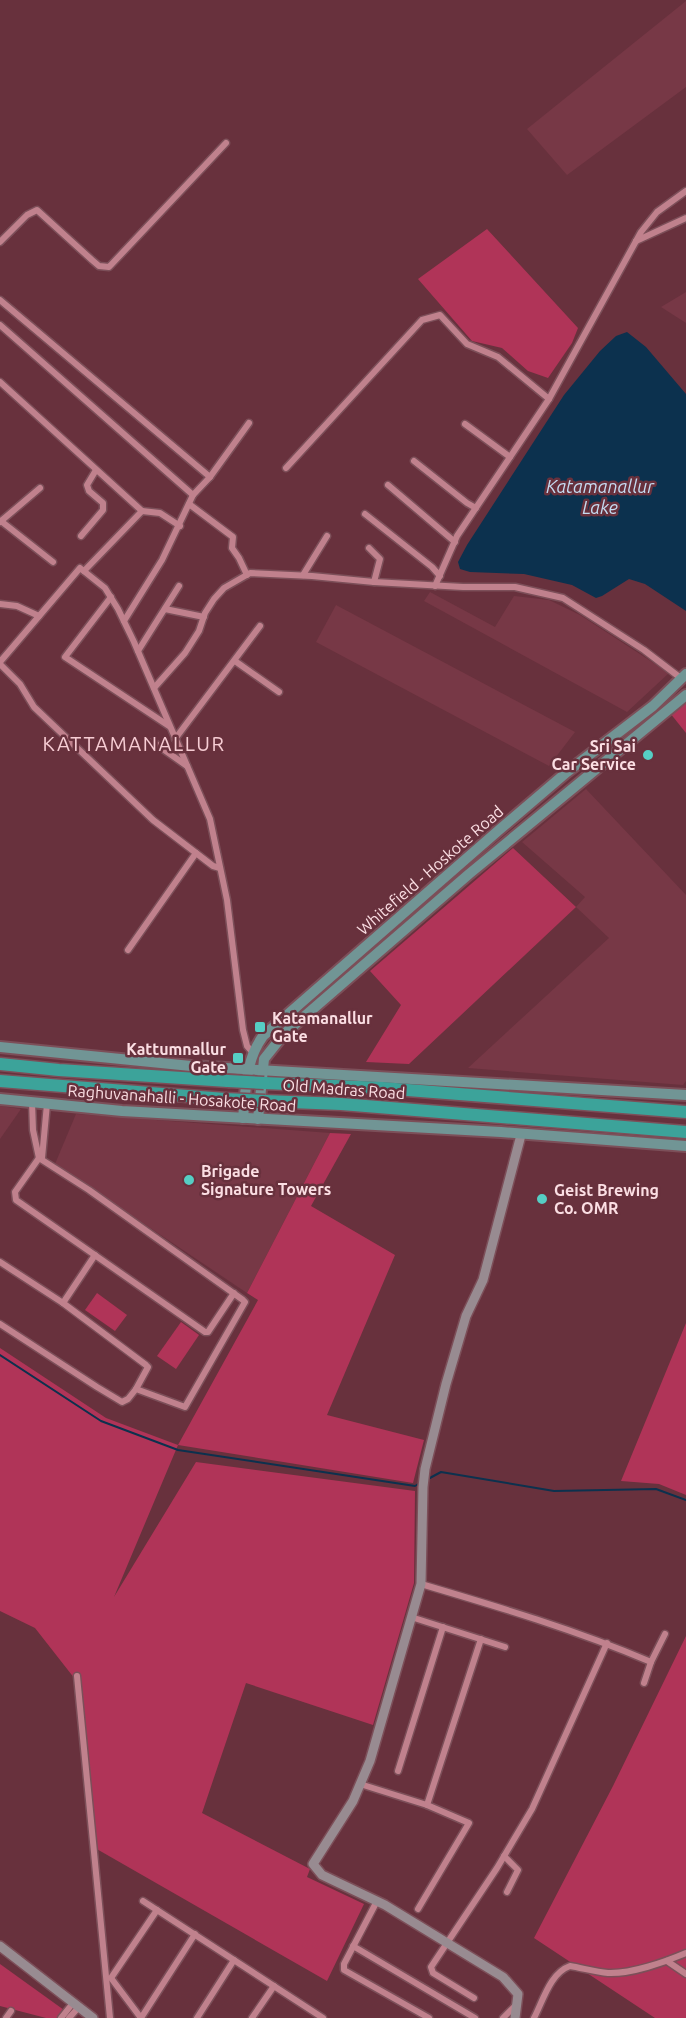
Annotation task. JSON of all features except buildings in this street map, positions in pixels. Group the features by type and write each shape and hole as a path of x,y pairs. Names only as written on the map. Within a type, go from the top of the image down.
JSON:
{"highway":[{"path":"0,1064 228,1081 263,1071 382,1088 686,1112"},
{"name":"Old Madras Road","path":"0,1081 225,1099 341,1104 686,1132"}],"main road":[{"name":"Whitefield - Hoskote Road","path":"243,1118 247,1069 252,1053 263,1036 567,772 639,717 684,677"},
{"name":"Whitefield - Hoskote Road","path":"263,1071 284,1034 478,867 686,695"},
{"path":"639,717 647,727"},
{"name":"Old Madras Road","path":"0,1047 191,1066 686,1095"},
{"path":"258,1119 263,1071"},
{"name":"Raghuvanahalli - Hosakote Road","path":"0,1099 243,1118 686,1146"},
{"path":"516,2018 518,1994 503,1977 377,1901 322,1875 313,1864 353,1801 370,1761 421,1584 425,1469 466,1316 483,1280 521,1135"},
{"path":"0,1946 93,2018"}],"street":[{"path":"0,242 27,215 37,210 99,266 109,267 226,143"},
{"path":"435,586 455,542 549,399 636,241 657,212 686,191"},
{"path":"636,241 686,218"},
{"path":"0,300 210,477"},
{"path":"286,468 422,320 440,315 467,344 498,357 549,399"},
{"path":"0,325 193,495"},
{"path":"0,382 142,512 160,513 180,526"},
{"path":"124,621 162,560 193,495 210,477 249,423"},
{"path":"465,424 510,458"},
{"path":"414,461 476,508"},
{"path":"81,537 103,510 103,503 88,491 87,485 96,470"},
{"path":"387,485 455,542"},
{"path":"40,488 1,521 53,562"},
{"path":"189,504 233,537 232,548 247,575"},
{"path":"84,571 142,512"},
{"path":"365,514 432,567 440,576"},
{"path":"303,575 327,536"},
{"path":"369,548 380,560 374,582"},
{"path":"220,868 213,866 153,820 34,707 20,684 0,663 80,568 105,588 124,621 210,819 220,868 226,900 243,1029 247,1046 263,1071"},
{"path":"154,688 185,653 199,631 214,599 224,588 250,573 435,586 515,587 563,598 684,677"},
{"path":"138,651 179,586"},
{"path":"111,597 65,657 170,726"},
{"path":"0,604 17,606 39,616"},
{"path":"165,609 204,617"},
{"path":"175,739 260,626"},
{"path":"235,661 279,692"},
{"path":"153,742 188,767"},
{"path":"128,950 196,853"},
{"path":"32,1102 33,1130 40,1158 244,1302 184,1407 136,1389"},
{"path":"47,1104 40,1158 15,1192 16,1200 205,1332 208,1332 234,1293"},
{"path":"63,1303 95,1255"},
{"path":"0,1262 63,1303 148,1367 136,1389 128,1399 122,1402 0,1324"},
{"path":"421,1584 523,1614 607,1643 651,1662"},
{"path":"411,1617 505,1647"},
{"path":"398,1771 443,1627"},
{"path":"644,1683 664,1634"},
{"path":"427,1805 481,1640"},
{"path":"474,1998 433,1973 431,1969 532,1809 607,1643"},
{"path":"77,1676 110,2018"},
{"path":"360,1784 427,1805 469,1823 418,1909"},
{"path":"504,1856 518,1869 507,1892"},
{"path":"143,1901 274,1986 315,2016 323,2018"},
{"path":"377,1901 344,1964 344,1970 429,2018"},
{"path":"157,1910 111,1978 141,2018 195,1935"},
{"path":"353,1946 475,2018"},
{"path":"534,2018 550,1985 564,1968 570,1966 606,1973 657,1965 686,1953"},
{"path":"197,2018 234,1960"},
{"path":"667,1961 686,1974"},
{"path":"252,2018 274,1986"},
{"path":"503,2018 517,2004"},
{"path":"61,2018 76,2005"},
{"path":"69,2018 76,2005"},
{"path":"6,2018 11,2011"}],"shaded area":[{"path":"686,1 686,87 567,175 527,129"},
{"path":"487,229 578,328 572,343 548,378 528,371 502,348 472,341 418,279"},
{"path":"686,292 686,323 661,307"},
{"path":"430,592 495,627 514,596 549,600 580,615 669,673 627,712 424,601"},
{"path":"336,605 575,732 549,766 316,642"},
{"path":"686,698 686,733 670,713"},
{"path":"586,789 686,895 686,1081 683,1085 468,1068 609,938 576,907 585,897 522,842"},
{"path":"513,848 576,907 409,1064 366,1062 401,1005 370,971"},
{"path":"0,1106 21,1109 0,1139"},
{"path":"76,1114 330,1133 247,1293 55,1164"},
{"path":"330,1133 351,1134 311,1206 395,1255 327,1415 424,1440 413,1483 178,1445 258,1300 247,1293"},
{"path":"97,1293 127,1315 115,1331 85,1310"},
{"path":"181,1322 199,1335 176,1369 157,1356"},
{"path":"686,1323 686,1495 659,1484 621,1481"},
{"path":"0,1348 106,1418 178,1445 114,1597 196,1462 415,1491 414,1583 373,1725 246,1683 202,1813 310,1869 307,1877 364,1904 327,1981 95,1848 82,1688 35,1628 0,1611"},
{"path":"686,1636 686,2018 655,2018 534,1938 613,1786"},
{"path":"0,1964 64,2010 57,2018 46,2018 0,2006"}],"water":[{"name":"Katamanallur Lake","path":"627,332 646,347 686,394 686,611 645,584 629,579 596,598 572,585 524,574 470,572 460,569 458,562 467,545 564,395 600,351 616,336"}],"waterway":[{"path":"0,1355 101,1421 178,1450 415,1486 420,1483"},
{"path":"428,1479 441,1472 554,1491 656,1489 686,1500"}],"place":[{"name":"Sri Sai Car Service","path":"648,755"},
{"name":"Katamanallur Gate","path":"260,1027"},
{"name":"Kattumnallur Gate","path":"238,1058"},
{"name":"Brigade Signature Towers","path":"189,1180"},
{"name":"Geist Brewing Co. OMR","path":"542,1199"}],"district":[{"name":"KATTAMANALLUR","path":"134,743"}]}
